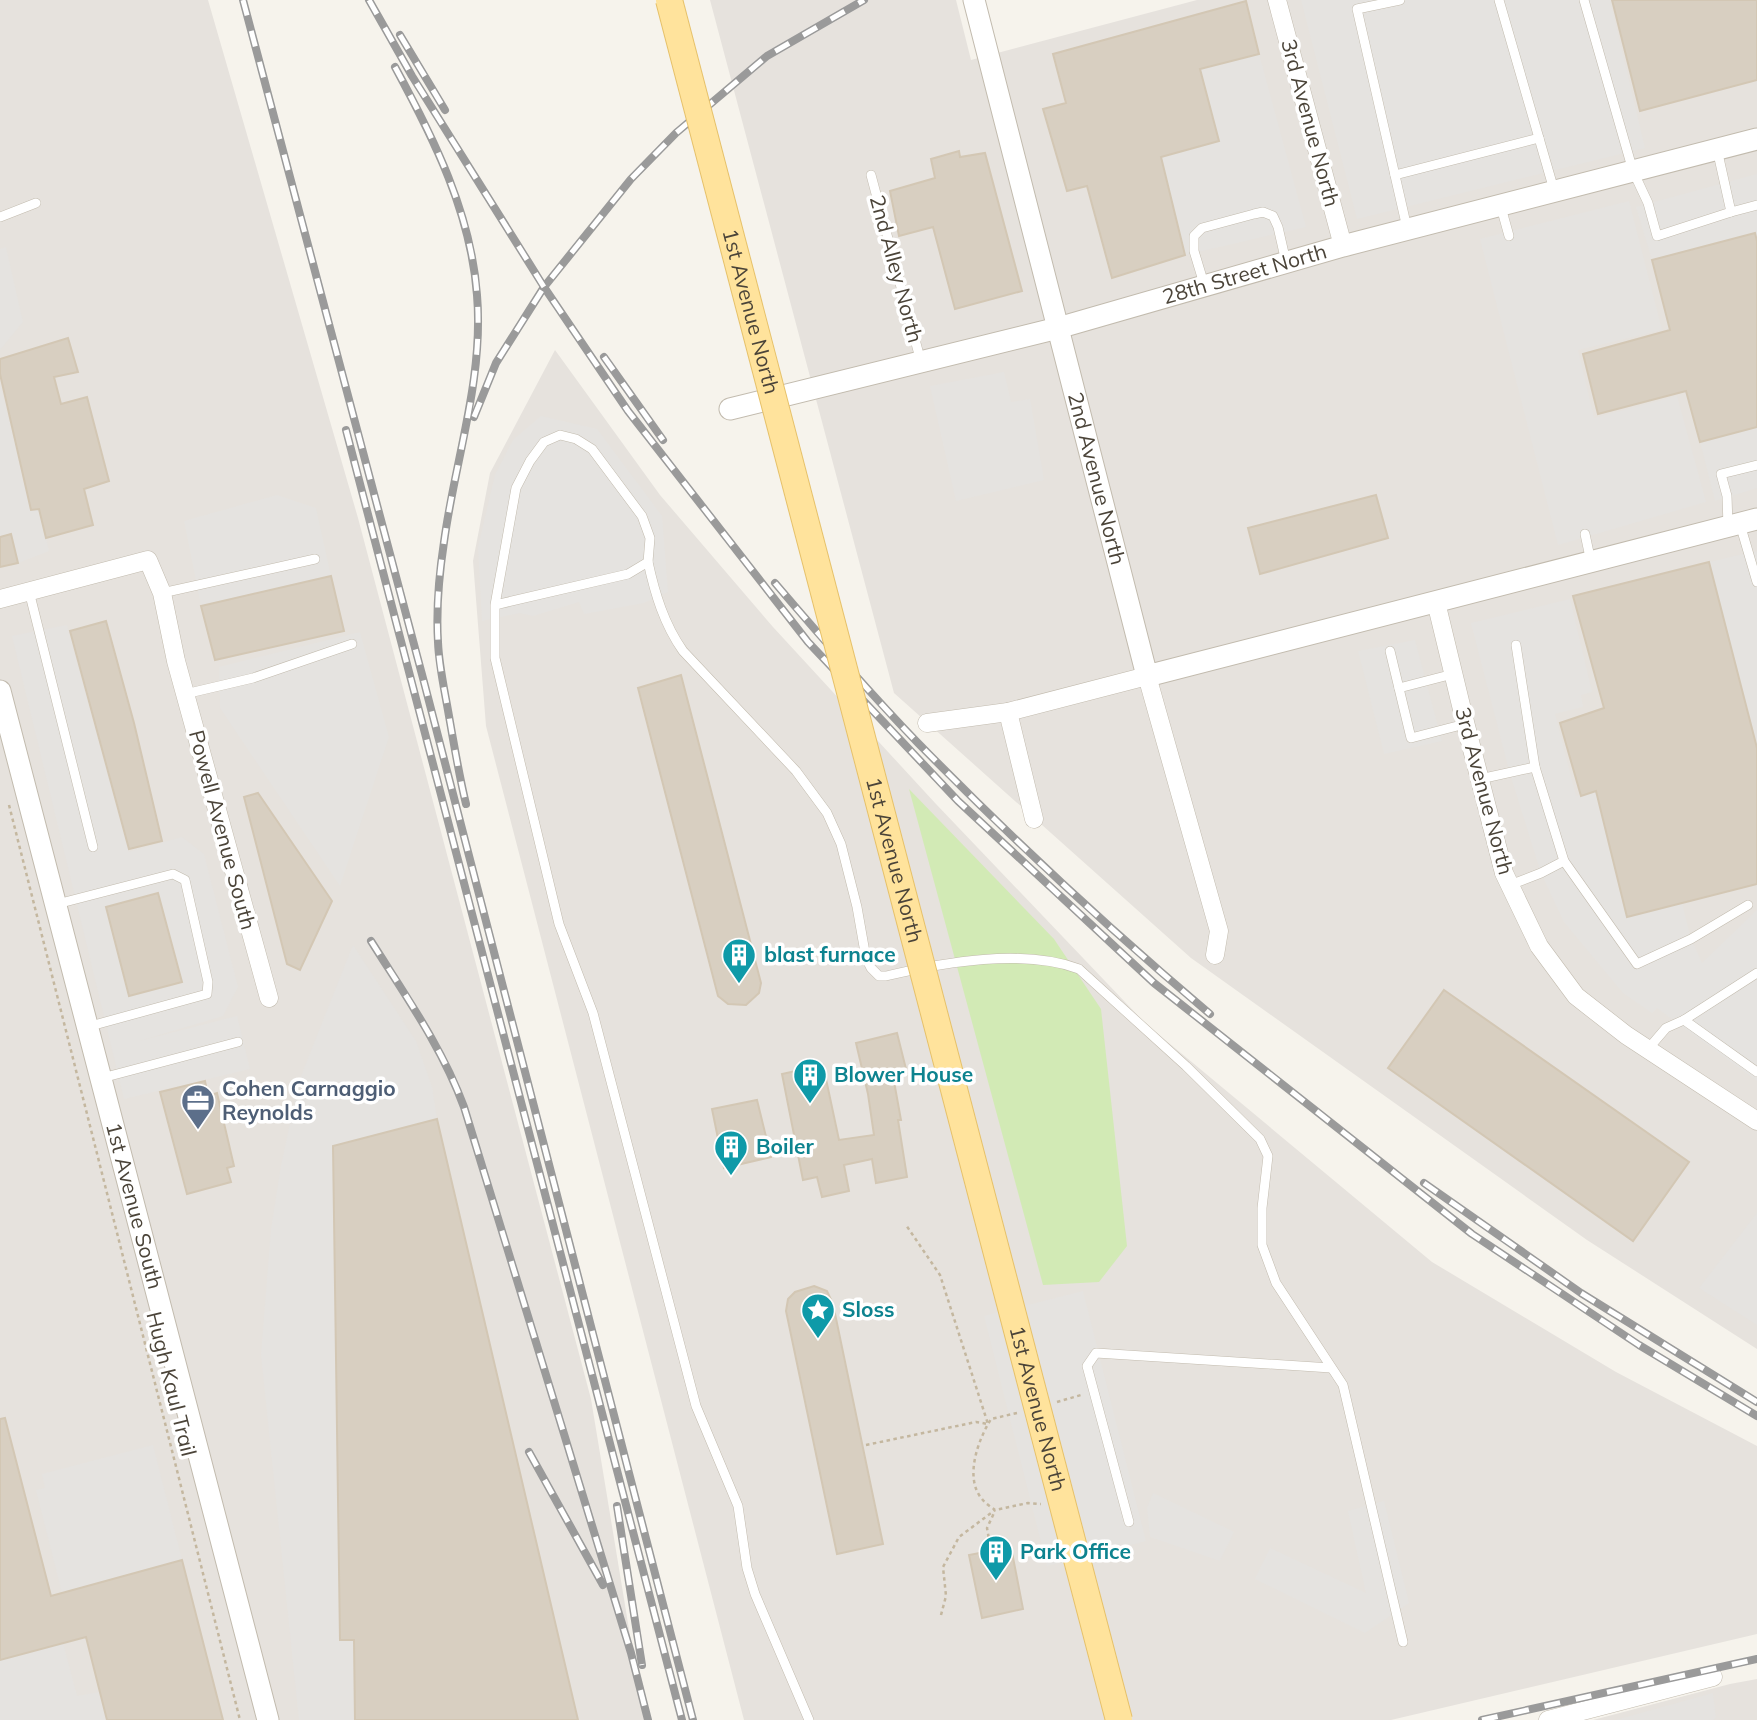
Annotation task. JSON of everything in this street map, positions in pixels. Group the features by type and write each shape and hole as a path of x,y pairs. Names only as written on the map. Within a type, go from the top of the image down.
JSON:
{"main road":[{"name":"1st Avenue North","path":"668,0 1119,1720"}],"street":[{"name":"2nd Avenue North","path":"974,0 1147,676 1219,931 1215,955"},
{"name":"3rd Avenue North","path":"1277,0 1343,246"},
{"name":"28th Street North","path":"730,408 1058,328 1343,246 1757,139"},
{"path":"927,723 1007,712 1742,523"},
{"name":"Powell Avenue South","path":"29,591 148,560 162,593 176,661 269,998"},
{"path":"0,599 29,591"},
{"name":"3rd Avenue North","path":"1436,602 1504,873 1538,946 1576,996 1648,1049 1757,1121"},
{"name":"1st Avenue South","path":"0,691 268,1720"},
{"path":"1007,712 1034,819"},
{"path":"1548,1720 1713,1677"}],"lane":[{"path":"1400,0 1357,9 1408,229"},
{"path":"1499,0 1554,190"},
{"path":"1584,0 1633,171 1648,204 1657,236 1757,205"},
{"path":"1395,175 1539,138"},
{"path":"1717,149 1731,212"},
{"name":"2nd Alley North","path":"871,174 921,363"},
{"path":"0,217 36,203"},
{"path":"1501,205 1509,236"},
{"path":"1204,286 1194,251 1194,236 1202,228 1263,212 1273,216 1286,262"},
{"path":"809,1720 755,1594 747,1568 738,1506 696,1406 593,1013 559,924 495,658 495,605 516,488 544,442 560,435 576,439 592,449 642,516 650,538 648,562 656,597 671,635 796,771 827,813 841,845 870,968 879,976 886,976 953,963 1040,959 1058,961 1080,970 1186,1066 1260,1139 1268,1156 1262,1208 1262,1245 1276,1283 1342,1385 1403,1642"},
{"path":"1757,465 1721,474 1727,496 1742,523 1757,582"},
{"path":"1586,534 1591,562"},
{"path":"162,593 315,559"},
{"path":"495,605 628,574 648,562"},
{"path":"29,591 93,847"},
{"path":"185,694 253,678 352,644"},
{"path":"1516,645 1535,767 1564,861 1637,964 1691,939 1748,905"},
{"path":"1390,651 1411,738 1465,724"},
{"path":"1399,688 1453,674"},
{"path":"1480,779 1535,767"},
{"path":"1510,885 1564,861"},
{"path":"55,904 173,874 185,880 208,982 207,994 87,1027"},
{"path":"1648,1049 1666,1028 1684,1020 1757,973"},
{"path":"1684,1020 1757,1072"},
{"path":"101,1079 238,1042"},
{"path":"1129,1522 1087,1366 1096,1353 1331,1368"}],"path":[{"name":"Hugh Kaul Trail","path":"7,799 240,1720"},
{"path":"866,1445 976,1422 988,1424 940,1275 906,1225"},
{"path":"942,1615 946,1596 943,1567 959,1537 995,1510 987,1528 991,1551"}],"shaded area":[{"path":"0,0 208,0 358,518 591,1399 644,1720 0,1720"},
{"path":"710,0 956,0 971,60 1197,0 1757,0 1757,1349 1587,1240 1191,958 894,693"},
{"path":"1301,0 1610,0 1645,148 1357,219"},
{"path":"1259,54 1306,227 1185,255 1161,157 1219,141 1200,69"},
{"path":"1757,174 1757,241 1754,233 1652,260 1636,207"},
{"path":"1629,201 1662,330 1578,350 1594,418 1677,396 1706,502 1558,545 1480,239"},
{"path":"6,247 23,322 0,350 0,249"},
{"path":"555,350 660,495 773,627 936,804 1146,1024 1432,1262 1616,1372 1757,1446 1757,1634 1391,1720 744,1720 486,726 473,561 490,473"},
{"path":"1004,372 1011,402 1030,399 1044,480 956,501 930,386"},
{"path":"0,384 31,509 39,509 49,551 18,563 11,534 0,537"},
{"path":"541,416 597,429 662,516 668,592 644,603 584,614 579,602 533,616 520,613 482,621 478,547 495,475 513,440"},
{"path":"1757,427 1757,488 1715,501 1700,442"},
{"path":"277,495 316,508 331,576 201,606 184,521"},
{"path":"1757,551 1757,748 1709,562"},
{"path":"1570,599 1592,692 1581,695 1583,707 1555,714 1576,796 1596,791 1627,916 1682,903 1691,939 1702,963 1757,910 1757,1081 1657,1008 1652,1013 1623,993 1564,922 1541,873 1510,774 1471,623"},
{"path":"67,625 129,852 182,837 204,854 238,987 223,1016 139,1041 237,1016 250,1069 124,1099 12,636"},
{"path":"360,632 389,737 340,886 220,708 219,667"},
{"path":"1415,640 1442,741 1384,754 1358,651"},
{"path":"353,945 416,1041 432,1087 437,1119 333,1147 340,1639 354,1640 355,1720 299,1720 261,1355 271,1229 299,1081"},
{"path":"1757,1213 1757,1325 1699,1288"},
{"path":"1083,1291 1146,1541 1047,1566 984,1316"},
{"path":"153,1445 182,1560 62,1593 36,1490 45,1488 42,1474"},
{"path":"1153,1493 1234,1532 1220,1561 1150,1537 1147,1508"},
{"path":"1384,1501 1409,1603 1365,1633 1255,1579 1270,1548 1366,1593 1348,1511"},
{"path":"63,1643 77,1696 100,1692 107,1720 0,1720 0,1660"},
{"path":"1757,1679 1757,1720 1593,1720 1730,1684"},
{"path":"1713,1693 1716,1718 1713,1720 1616,1720"}],"green space":[{"path":"909,789 1054,939 1101,1009 1127,1246 1099,1282 1043,1285"}],"building":[{"path":"1612,0 1757,0 1757,80 1640,111"},
{"path":"1246,1 1259,54 1200,69 1219,141 1161,157 1185,255 1112,278 1087,186 1067,191 1043,109 1066,103 1053,54"},
{"path":"959,151 960,157 985,153 1022,291 955,309 933,227 899,236 890,191 935,178 931,159"},
{"path":"1755,233 1757,427 1700,442 1686,391 1598,414 1583,354 1670,330 1652,260"},
{"path":"68,338 78,372 54,377 61,404 87,397 109,481 84,489 93,525 46,538 39,509 31,510 0,374 0,359"},
{"path":"1376,495 1388,538 1260,574 1248,528"},
{"path":"11,534 18,563 0,567 0,537"},
{"path":"1709,562 1757,748 1757,884 1627,917 1596,791 1581,796 1560,723 1604,708 1573,596"},
{"path":"331,576 344,631 215,660 201,606"},
{"path":"106,621 162,841 129,849 70,631"},
{"path":"681,675 761,983 759,993 746,1005 728,1004 718,996 638,688"},
{"path":"258,793 332,901 300,970 287,964 244,797"},
{"path":"158,893 182,982 129,996 106,907"},
{"path":"1444,990 1689,1162 1633,1241 1388,1068"},
{"path":"897,1033 907,1073 893,1076 907,1177 876,1183 872,1159 844,1165 849,1191 822,1197 817,1177 803,1180 782,1074 823,1065 839,1140 874,1135 856,1043"},
{"name":"Cohen Carnaggio Reynolds","path":"205,1081 208,1096 217,1093 234,1166 227,1168 231,1182 187,1194 160,1092"},
{"path":"757,1100 771,1157 724,1168 712,1109"},
{"path":"437,1119 578,1720 355,1720 354,1640 340,1640 333,1146"},
{"path":"814,1286 827,1291 833,1304 883,1544 837,1554 786,1311 788,1299 795,1292"},
{"path":"5,1418 51,1596 182,1560 223,1720 107,1720 86,1637 0,1660 0,1419"},
{"name":"Park Office","path":"1011,1547 1023,1609 982,1618 969,1555"}],"railway":[{"path":"243,0 424,682 693,1720"},
{"path":"369,0 412,76 544,287 628,411 808,642 958,801 1154,983 1472,1234 1639,1345 1757,1416"},
{"path":"474,417 496,363 544,287 631,179 676,133 767,56 864,0"},
{"path":"400,35 445,110"},
{"path":"395,67 437,149 459,206 477,295 478,326 473,388 444,542 437,617 441,670 466,804"},
{"path":"604,357 663,440"},
{"path":"346,430 682,1720"},
{"path":"775,583 827,644 952,777 1097,915 1210,1014"},
{"path":"371,941 434,1042 464,1107 631,1653 648,1720"},
{"path":"1424,1183 1581,1293 1757,1402"},
{"path":"529,1452 603,1585"},
{"path":"617,1506 642,1665"},
{"path":"1482,1720 1757,1659"}],"place":[{"name":"blast furnace","path":"739,985"},
{"name":"Blower House","path":"810,1105"},
{"name":"Cohen Carnaggio Reynolds","path":"198,1131"},
{"name":"Boiler","path":"731,1177"},
{"name":"Sloss","path":"818,1340"},
{"name":"Park Office","path":"996,1582"}]}
